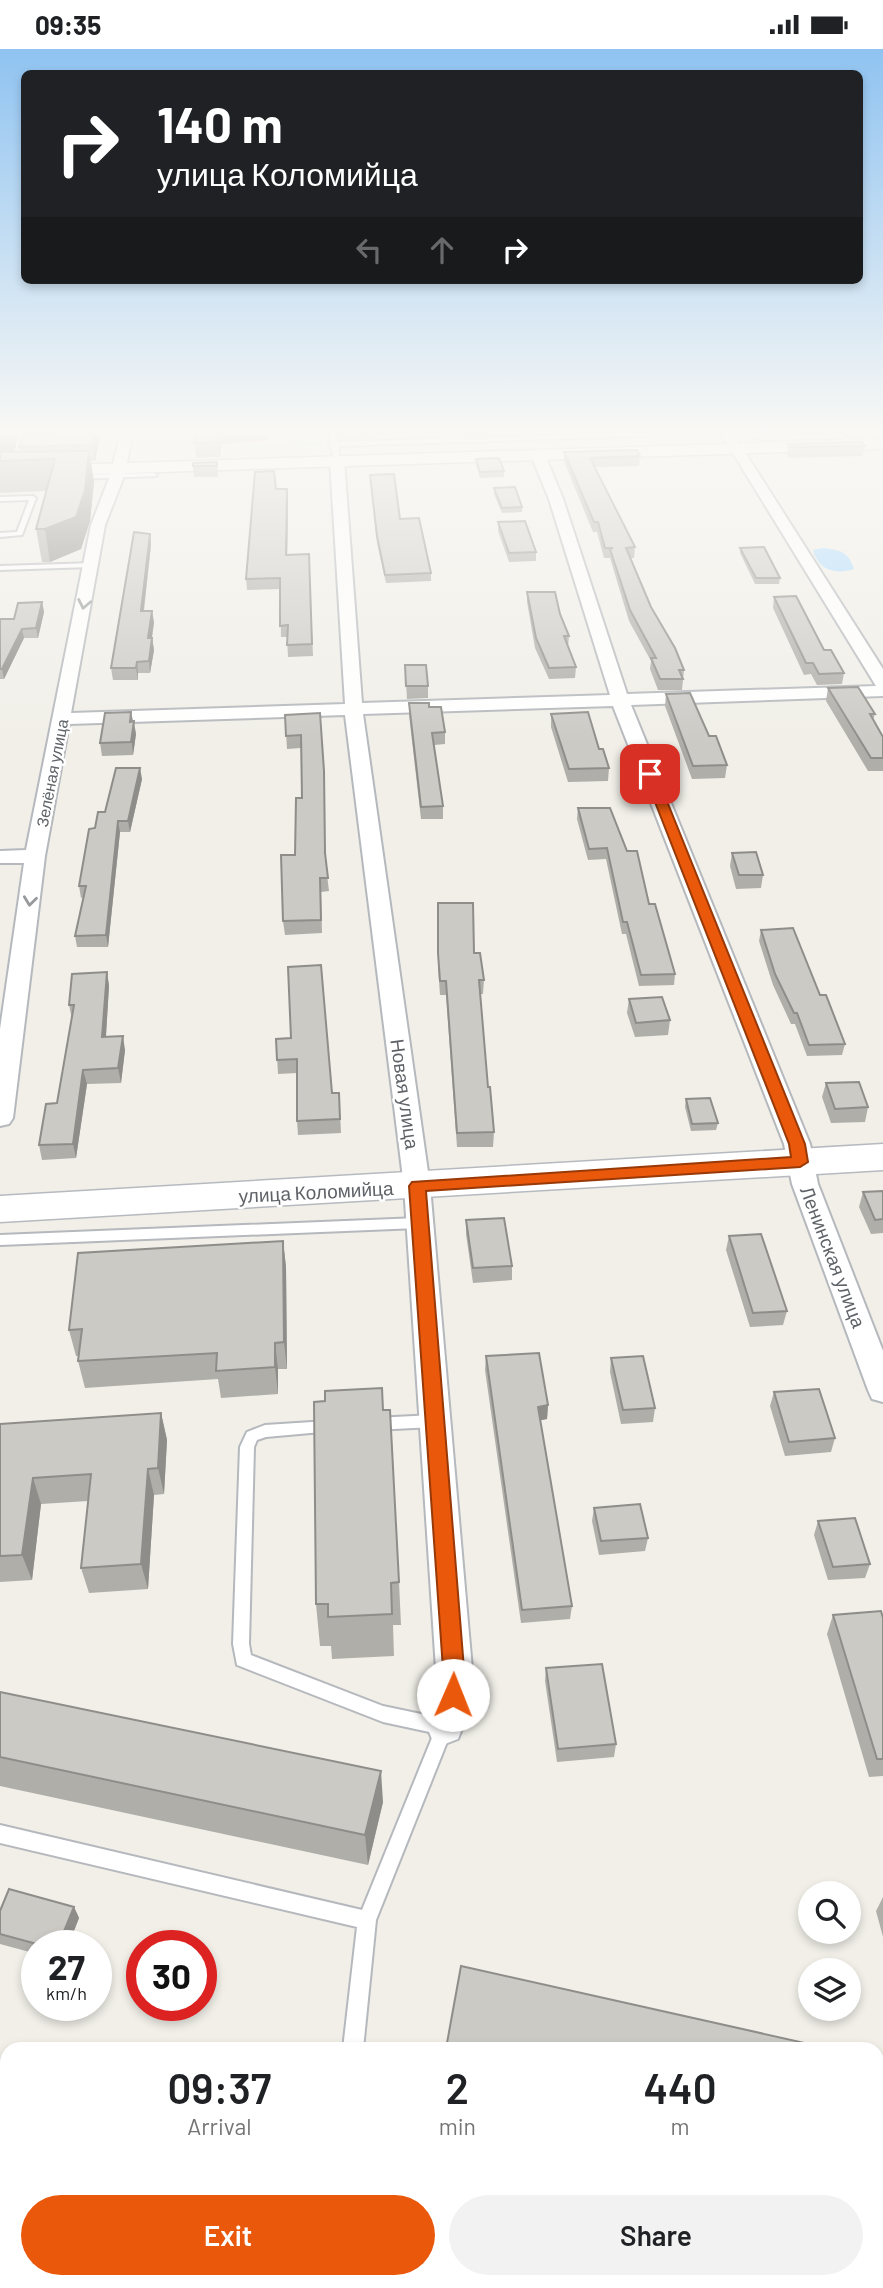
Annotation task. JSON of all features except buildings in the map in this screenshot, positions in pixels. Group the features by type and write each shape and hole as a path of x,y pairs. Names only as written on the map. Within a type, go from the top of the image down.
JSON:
{"main road":[{"name":"улица Коломийца","path":"0,1209 883,1157"}],"street":[{"name":"Зелёная улица","path":"0,1118 35,856 96,536"},
{"name":"Новая улица","path":"341,536 354,711 417,1186 454,1669 453,1695 445,1727"},
{"name":"Ленинская улица","path":"568,536 620,700 797,1144 805,1184 883,1390"},
{"path":"791,536 883,683"},
{"path":"62,719 883,691"},
{"path":"0,857 35,856"}],"lane":[{"path":"0,568 91,565"},
{"path":"0,1240 418,1223"},
{"path":"354,2042 367,1920 445,1727 383,1714 243,1660 241,1644 247,1447 252,1436 265,1431 434,1421"},
{"path":"0,1834 367,1920"}],"water":[{"path":"823,548 843,553 849,558 854,569 834,571 823,566 813,550"}],"route":[{"path":"453,1695 454,1669 417,1186 800,1162 797,1144 650,774"}]}
